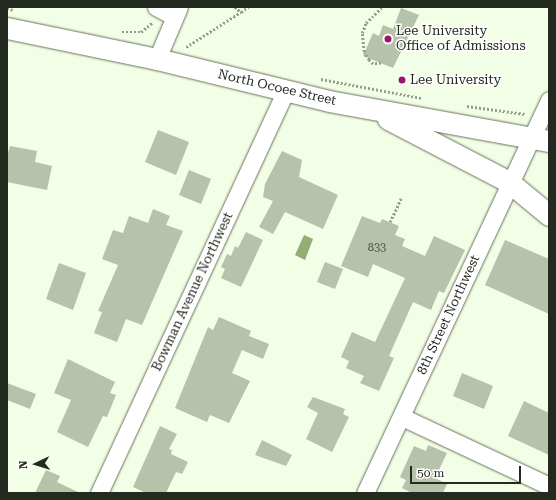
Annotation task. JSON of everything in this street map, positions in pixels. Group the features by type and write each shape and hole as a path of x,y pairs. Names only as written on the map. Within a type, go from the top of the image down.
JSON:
{"main road":[{"name":"North Ocoee Street","path":"11,19 157,59 328,101 540,139"},
{"path":"328,101 397,123 509,182 549,214"}],"street":[{"path":"157,8 177,12 157,59"},
{"name":"Bowman Avenue Northwest","path":"99,493 286,90"},
{"name":"8th Street Northwest","path":"365,493 402,416 509,182 540,139 549,100"},
{"path":"402,416 549,486"}],"path":[{"path":"235,7 241,12"},
{"path":"185,52 182,50 248,7"},
{"path":"381,63 373,64 369,60 364,52 362,33 366,24 382,7"},
{"path":"7,8 11,19"},
{"path":"118,31 145,30 152,24 157,8"},
{"path":"312,78 425,99"},
{"path":"463,106 517,115 533,113"},
{"path":"390,222 401,198"}],"shaded area":[{"path":"304,235 313,239 305,260 295,255"}],"building":[{"name":"Lee University Office of Admissions","path":"401,8 419,15 393,68 363,56 373,33 379,36 383,25 393,29"},
{"path":"158,130 189,142 176,175 145,162"},
{"path":"10,146 37,151 35,162 52,166 47,190 7,182 7,156"},
{"path":"282,151 302,160 299,177 338,195 323,229 285,212 273,234 259,227 273,201 263,197 265,184"},
{"path":"189,170 211,179 201,204 179,195"},
{"path":"153,209 170,216 166,225 183,231 142,325 126,319 117,342 94,333 102,312 98,311 118,265 102,259 113,230 123,233 129,216 148,223"},
{"path":"362,216 380,223 382,219 399,226 395,235 405,239 402,246 425,256 434,236 465,250 444,293 439,291 431,310 413,302 389,356 394,358 379,391 360,383 364,376 346,368 349,361 341,357 352,332 375,342 405,278 373,264 368,277 341,266"},
{"path":"246,232 263,240 241,287 221,278 225,269 221,267 227,254 231,256 235,246 238,248"},
{"path":"505,240 549,259 549,314 485,285"},
{"path":"325,262 343,269 335,289 317,282"},
{"path":"59,263 86,273 73,310 46,299"},
{"path":"219,317 251,331 249,336 269,344 263,359 242,350 232,373 250,381 229,423 210,415 207,422 175,408 208,327 213,330"},
{"path":"68,359 115,382 110,393 116,395 107,417 103,416 88,447 57,432 71,400 54,393"},
{"path":"462,373 493,386 484,409 453,396"},
{"path":"7,383 36,394 30,409 7,400"},
{"path":"313,397 345,409 343,414 349,417 332,452 306,439 318,413 307,407"},
{"path":"524,401 549,413 549,455 508,436"},
{"path":"160,426 177,434 169,449 172,450 171,454 188,462 182,474 176,472 166,493 146,493 133,487"},
{"path":"262,440 292,455 286,466 255,455"},
{"path":"428,445 447,453 435,478 447,484 443,493 412,493 402,488 406,480 400,477 414,446 426,451"},
{"path":"46,470 60,476 57,482 80,493 35,493"}],"place":[{"name":"Lee University Office of Admissions","path":"388,39"},
{"name":"Lee University","path":"402,80"}]}
